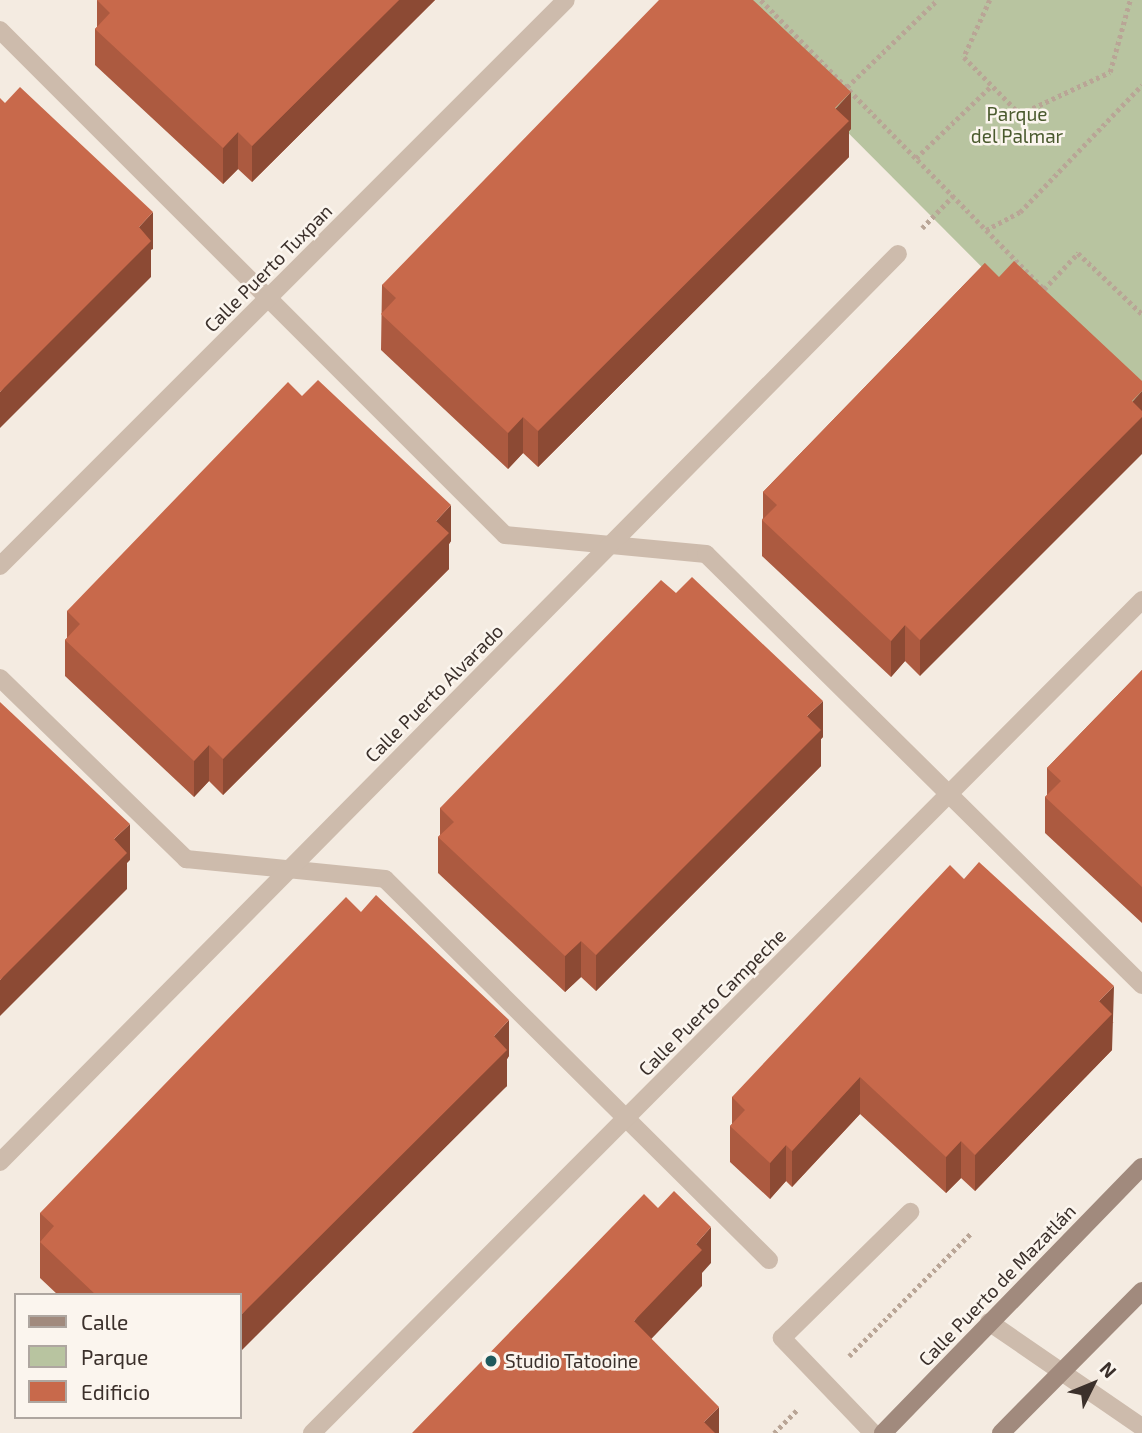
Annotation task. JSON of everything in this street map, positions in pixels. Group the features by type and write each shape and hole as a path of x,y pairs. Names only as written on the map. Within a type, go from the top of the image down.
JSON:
{"main road":[{"name":"Calle Puerto de Mazatlán","path":"883,1433 1142,1167"},
{"path":"1002,1433 1142,1291"}],"street":[{"name":"Calle Puerto Tuxpan","path":"0,566 566,0"},
{"path":"0,30 505,535 706,554 1142,985"},
{"name":"Calle Puerto Alvarado","path":"0,1162 898,254"},
{"name":"Calle Puerto Campeche","path":"312,1433 1142,600"},
{"path":"0,678 186,859 385,879 769,1260"},
{"path":"873,1433 782,1338 910,1212"},
{"path":"989,1322 1142,1427"}],"path":[{"path":"761,0 1053,298"},
{"path":"847,87 937,0"},
{"path":"990,0 964,57 1020,114 1110,72 1130,0"},
{"path":"986,230 1020,212 1142,85"},
{"path":"916,159 991,86"},
{"path":"1044,289 1078,253 1142,314"},
{"path":"774,1433 972,1232"}],"green space":[{"name":"Parque del Palmar","path":"716,0 1142,0 1142,428"}],"building":[{"path":"97,0 399,0 252,146 238,132 223,148 95,29 110,13"},
{"path":"659,0 753,0 851,92 835,108 849,121 538,431 523,417 508,433 381,314 396,298 382,285"},
{"path":"20,87 153,212 139,227 151,241 0,392 0,98 5,103"},
{"path":"1014,261 1142,381 1142,391 1132,401 1142,411 1142,417 920,640 905,625 891,641 762,520 777,505 763,492 985,263 999,277"},
{"path":"318,380 451,505 436,521 449,533 223,759 209,745 194,761 65,640 80,624 67,611 288,382 302,396"},
{"path":"692,577 823,701 807,716 821,730 596,955 581,941 565,956 438,837 454,822 440,808 661,580 676,593"},
{"path":"1142,670 1142,887 1045,797 1061,781 1047,768"},
{"path":"0,702 130,824 114,839 127,853 0,980"},
{"path":"979,862 1114,986 1099,1001 1112,1014 975,1155 961,1141 946,1157 860,1077 792,1151 786,1145 770,1163 730,1126 745,1110 732,1097 950,865 964,879"},
{"path":"376,895 509,1020 494,1036 507,1050 242,1314 242,1293 94,1293 40,1242 54,1226 40,1213 346,897 361,912"},
{"path":"674,1191 711,1227 696,1244 702,1250 634,1321 719,1407 704,1422 715,1433 412,1433 644,1194 658,1208"}],"place":[{"name":"Studio Tatooine","path":"491,1361"}]}
